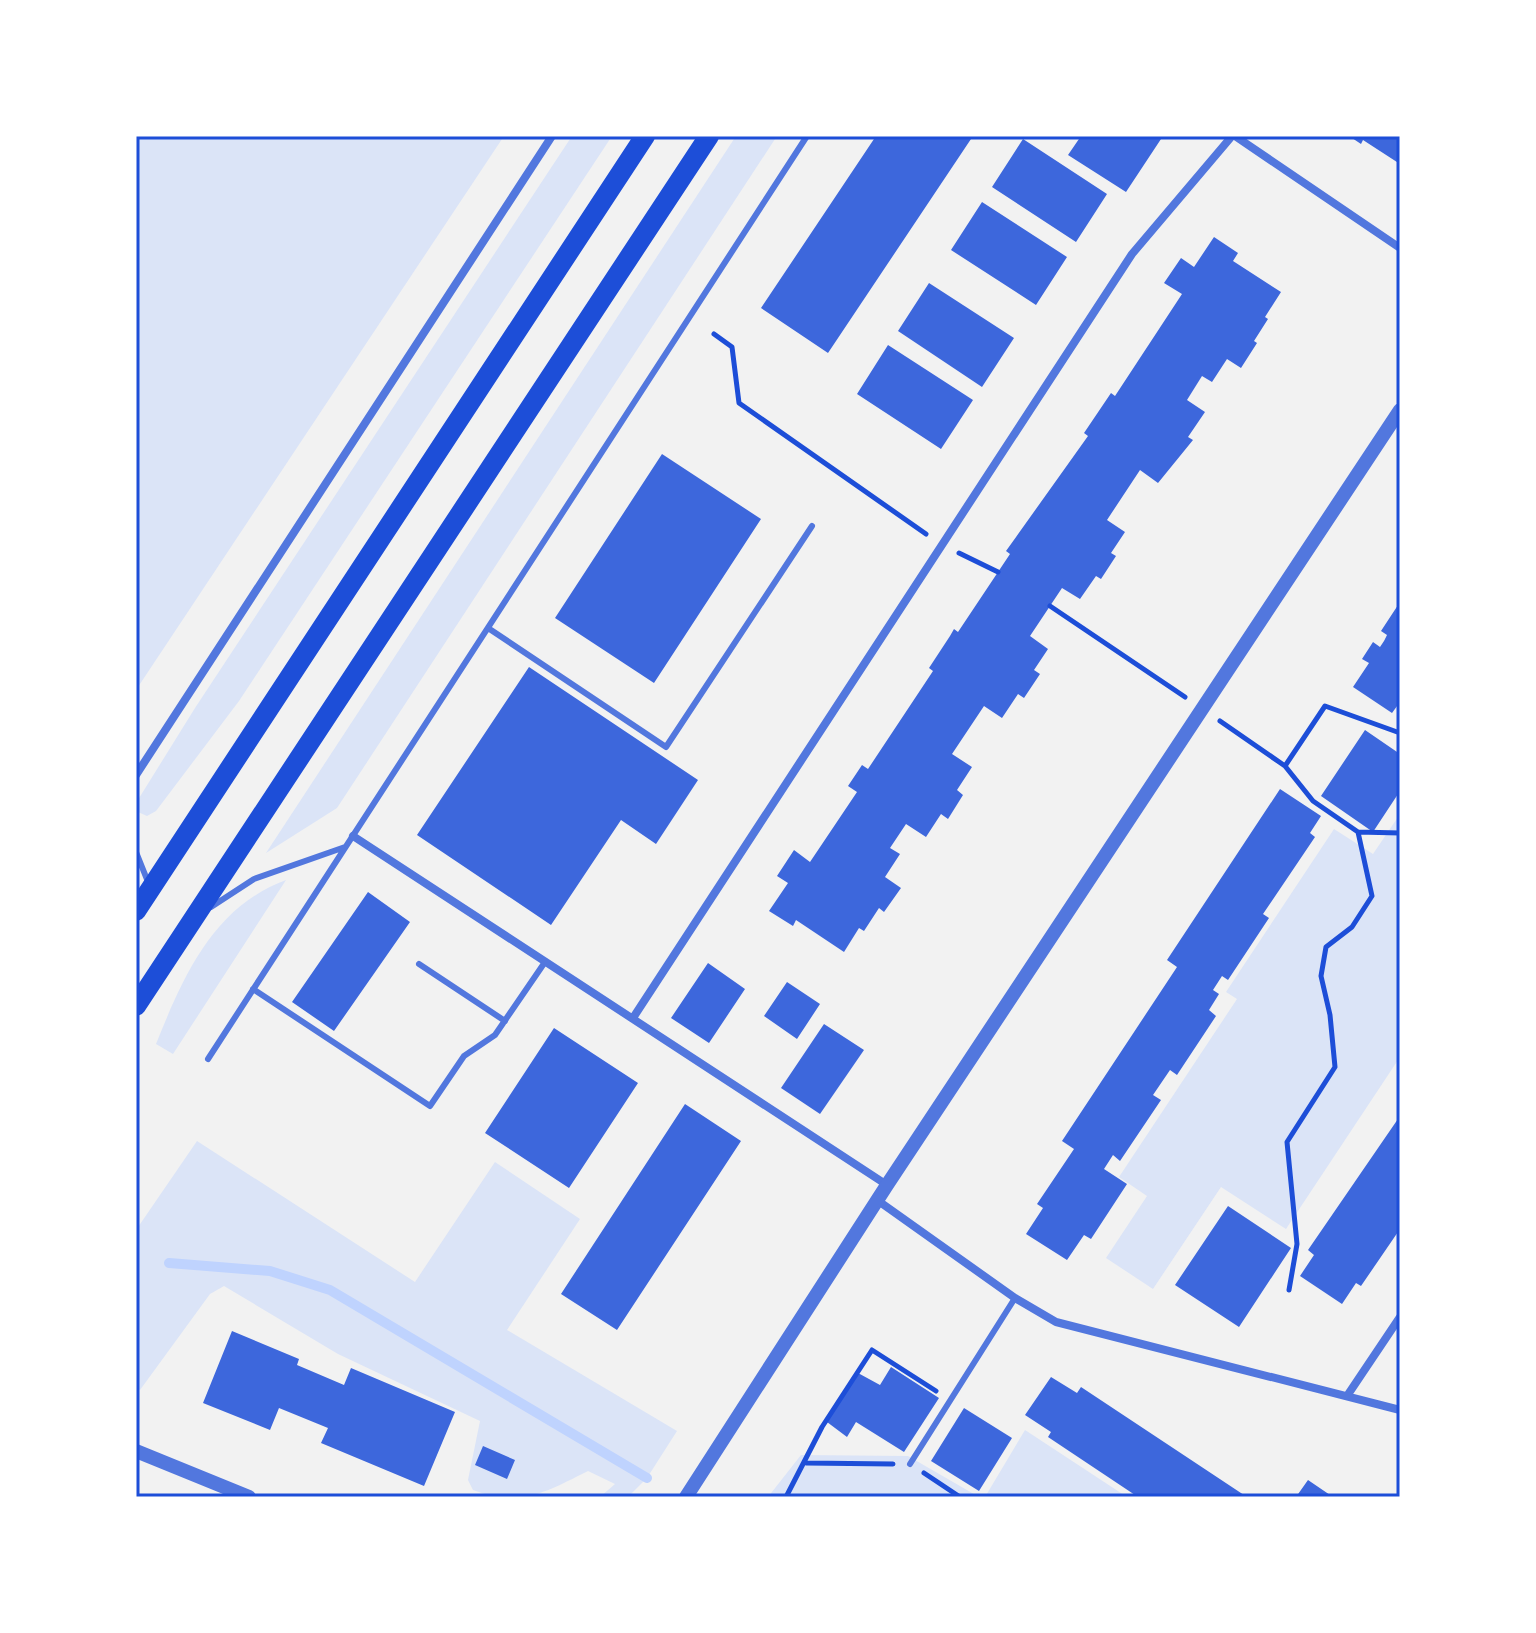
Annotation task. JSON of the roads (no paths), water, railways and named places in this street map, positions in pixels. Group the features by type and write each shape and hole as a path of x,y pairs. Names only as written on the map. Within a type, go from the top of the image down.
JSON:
{"main road":[{"path":"136,911 645,136"},
{"path":"136,1006 709,136"}],"street":[{"path":"136,775 552,136"},
{"path":"633,1018 940,543 1132,254 1234,136 1400,248"},
{"path":"686,1497 877,1200 1400,410"},
{"path":"353,836 887,1185"},
{"path":"877,1200 1015,1298 1056,1322 1400,1410"},
{"path":"1347,1396 1400,1317"},
{"path":"136,1451 249,1497"}],"lane":[{"path":"208,1059 807,136"},
{"path":"488,628 666,747 812,526"},
{"path":"192,922 254,879 345,847"},
{"path":"136,852 150,889"},
{"path":"253,989 430,1106 464,1056 495,1035 545,962"},
{"path":"419,964 505,1021"},
{"path":"910,1464 1015,1298"}],"waterway":[{"path":"169,1263 270,1271 330,1290 647,1478"}]}
